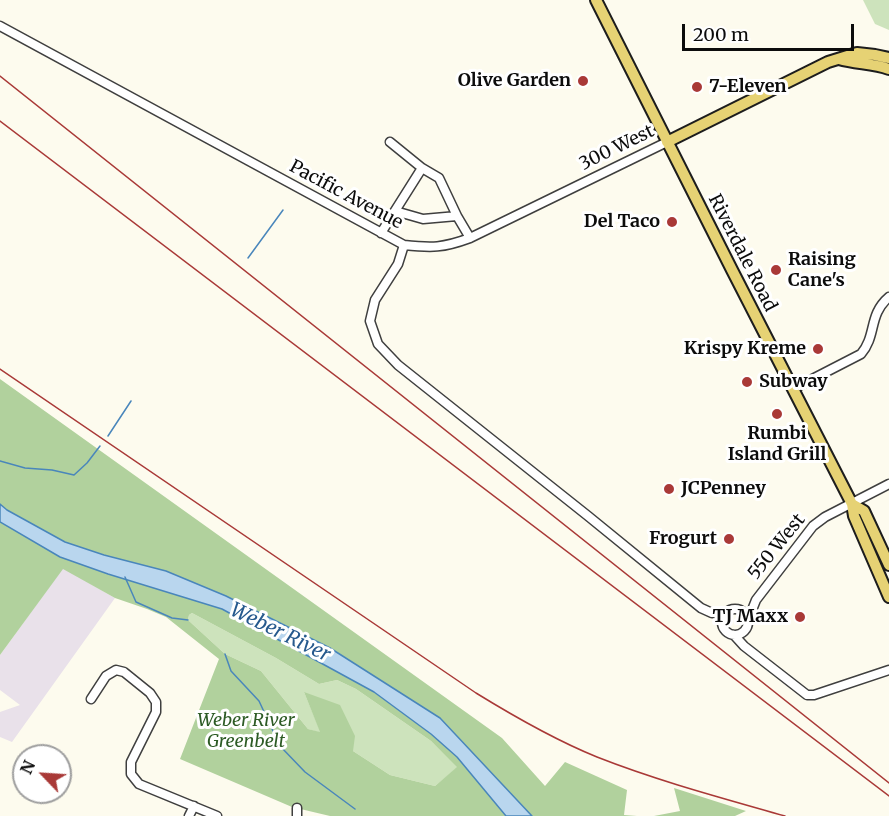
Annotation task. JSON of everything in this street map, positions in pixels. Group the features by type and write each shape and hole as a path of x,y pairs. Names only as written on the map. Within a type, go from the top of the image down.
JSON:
{"main road":[{"name":"Riverdale Road","path":"596,0 850,500 860,514"},
{"name":"300 West","path":"667,142 819,66 857,53 889,58"},
{"path":"839,59 889,69"},
{"path":"860,514 889,565"},
{"path":"860,514 889,597"}],"street":[{"name":"Pacific Avenue","path":"0,26 404,245 398,264 375,300 370,321 378,344 398,365 588,516 701,608 709,618 723,626"},
{"path":"390,142 422,168 439,178 470,238"},
{"name":"300 West","path":"404,245 430,248 452,245 470,238 667,142"},
{"path":"381,233 422,168"},
{"path":"395,211 423,219 457,216"},
{"path":"793,389 861,354 867,346 880,304 889,297"},
{"path":"880,304 889,310"},
{"name":"550 West","path":"756,600 813,526 850,500 889,484"},
{"path":"756,600 726,613 723,617 723,626 728,633 734,635 807,695 814,695 889,670"},
{"path":"747,648 745,639 756,600"},
{"name":"Pacific Avenue","path":"701,608 712,613 726,613"},
{"path":"734,635 743,633 748,624 744,613 736,609"},
{"path":"91,699 106,676 116,670 124,672 150,693 156,702 156,712 130,762 131,774 139,783 217,816"},
{"path":"189,816 194,806"}],"shaded area":[{"path":"63,568 115,598 12,742 0,737 0,712 20,705 0,690 0,655"}],"green space":[{"path":"863,0 889,0 889,30 875,24"},
{"path":"0,379 502,738 545,786 565,762 627,790 624,815 637,816 532,816 440,718 330,648 226,596 166,571 65,542 7,510 0,504"},
{"name":"Weber River Greenbelt","path":"0,522 60,557 222,609 374,692 431,734 457,757 506,816 330,816 292,807 180,759 219,659 166,617 115,598 63,569 0,655","holes":["192,613 319,684 337,680 356,689 431,741 457,767 435,786 390,775 353,751 355,736 340,705 304,692 320,732 308,729 261,671 225,654 188,620 189,615"]},
{"path":"192,613 319,684 337,680 356,689 431,741 458,767 435,786 390,775 353,751 304,692 321,733 308,729 261,671 225,654 188,620"},
{"path":"674,788 746,811 735,816 654,816 680,811"}],"water":[{"name":"Weber River","path":"0,504 65,542 166,571 226,596 330,648 440,718 532,816 506,816 457,757 431,734 374,692 222,609 60,557 0,522"}],"waterway":[{"path":"248,258 283,210"},
{"path":"108,436 131,401"},
{"path":"0,461 25,468 52,470 74,475 100,446"},
{"path":"125,577 136,602 172,618 188,620"},
{"path":"225,654 231,671 259,701 280,746 305,772 355,809"}],"railway":[{"path":"0,76 889,783"},
{"path":"0,121 889,796"},
{"path":"0,369 476,693 520,719 566,743 620,766 785,816"}],"place":[{"name":"Olive Garden","path":"583,81"},
{"name":"7-Eleven","path":"697,87"},
{"name":"Del Taco","path":"672,222"},
{"name":"Raising Cane's","path":"776,270"},
{"name":"Krispy Kreme","path":"818,349"},
{"name":"Subway","path":"747,382"},
{"name":"Rumbi Island Grill","path":"777,414"},
{"name":"JCPenney","path":"669,489"},
{"name":"Frogurt","path":"729,539"},
{"name":"TJ Maxx","path":"800,617"}]}
